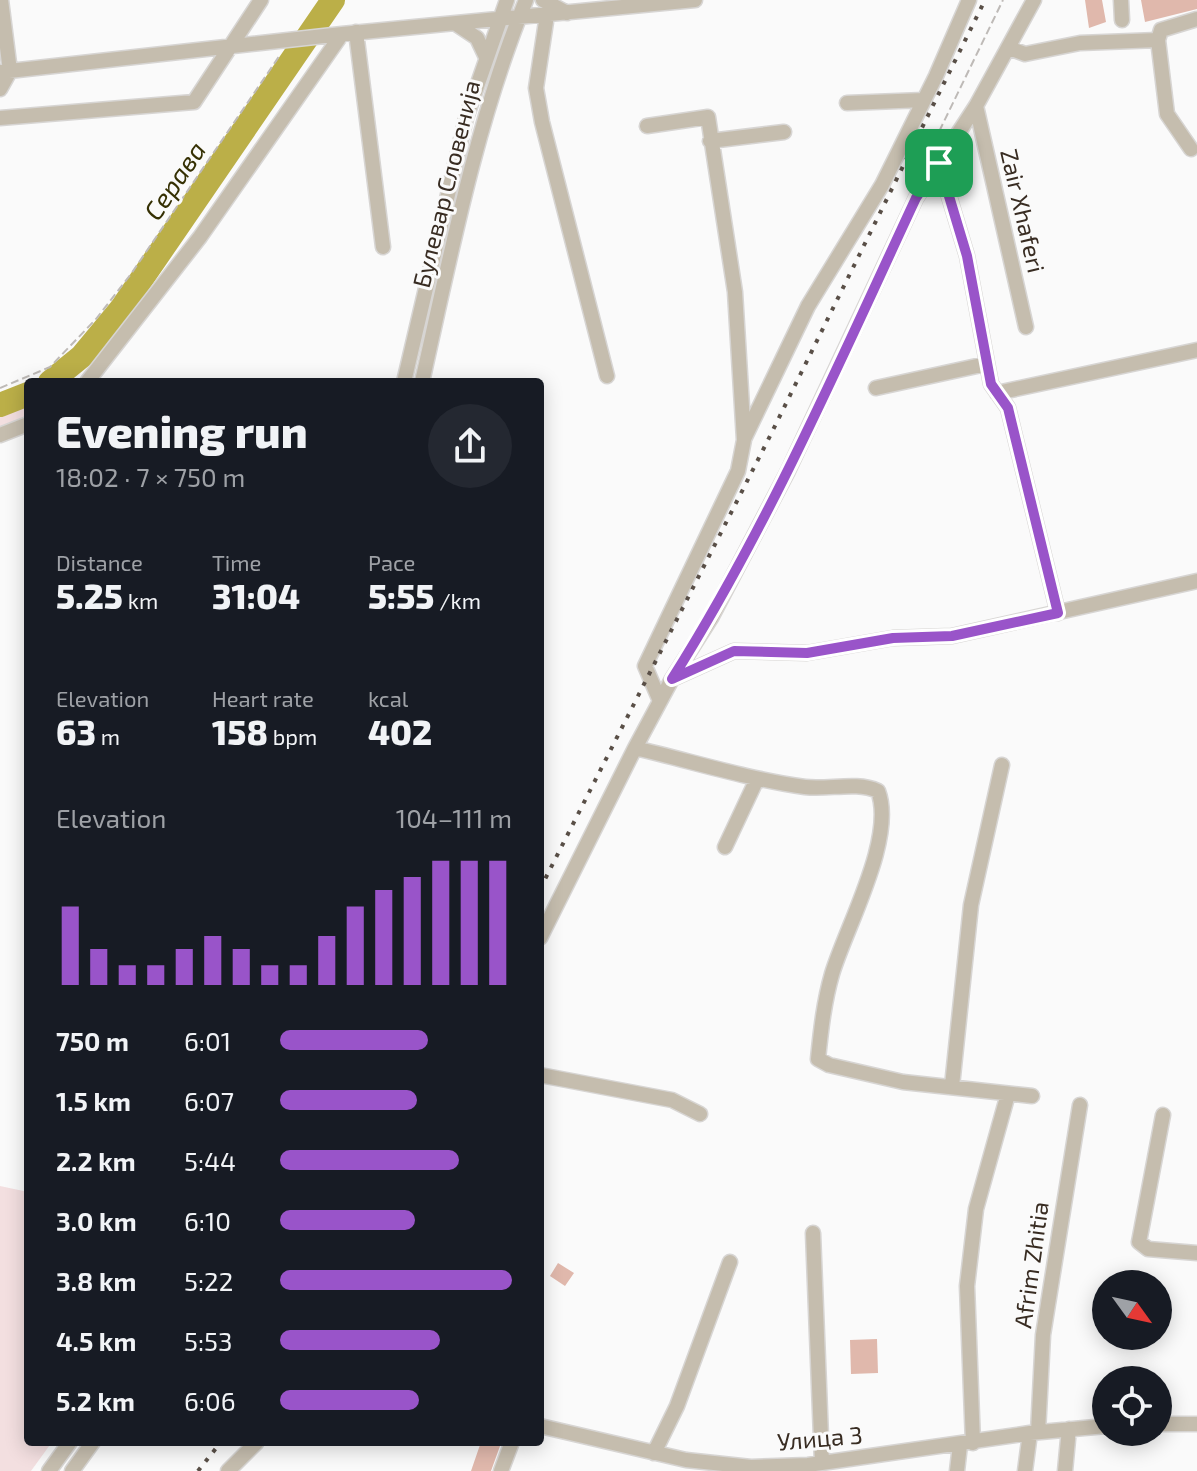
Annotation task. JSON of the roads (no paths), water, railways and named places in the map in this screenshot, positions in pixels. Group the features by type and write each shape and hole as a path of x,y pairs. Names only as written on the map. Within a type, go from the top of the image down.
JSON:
{"street":[{"path":"0,89 5,71 1,0"},
{"path":"0,118 194,102 261,0"},
{"name":"Булевар Словенија","path":"405,378 446,193 486,57 507,0"},
{"name":"Булевар Словенија","path":"423,378 479,136 526,0"},
{"path":"543,0 567,14"},
{"path":"5,71 349,33 695,0"},
{"path":"744,440 808,306 882,185 969,0"},
{"path":"544,930 635,748 672,679 711,618 788,471 916,198 976,106 1034,0"},
{"path":"1121,0 1122,20"},
{"path":"547,15 537,63 538,99 607,376"},
{"path":"1191,149 1167,114 1158,40 1161,30 1197,19"},
{"path":"456,24 477,38 486,57"},
{"path":"349,33 383,247"},
{"path":"90,378 200,237 349,33"},
{"path":"1009,48 1025,54 1080,43 1158,40"},
{"path":"847,103 924,100"},
{"name":"Zair Xhaferi","path":"976,106 1026,327"},
{"path":"647,126 708,117 735,292 744,440 738,471 645,666 660,701"},
{"path":"710,141 784,132"},
{"path":"939,163 967,256 986,364 997,393 1008,408 1058,613"},
{"path":"997,393 1197,350"},
{"path":"876,388 986,364"},
{"path":"0,435 24,426"},
{"path":"672,679 734,651 807,653 893,638 952,636 1197,581"},
{"path":"635,748 757,779 808,787 869,787 878,791 882,801 879,840 869,880 847,933 823,1009 818,1059 823,1063 891,1080 1032,1096"},
{"path":"952,1086 971,905 1002,765"},
{"path":"725,847 757,779"},
{"path":"544,1076 672,1100 700,1114"},
{"path":"957,1471 966,1444 967,1286 976,1209 1008,1094"},
{"name":"Afrim Zhitia","path":"1025,1471 1034,1433 1043,1335 1080,1105"},
{"path":"1163,1115 1139,1242 1148,1249 1197,1253"},
{"path":"812,1467 813,1233"},
{"path":"654,1453 677,1406 730,1262"},
{"path":"1172,1424 1197,1424"},
{"name":"Улица 3","path":"544,1427 654,1453 684,1466 751,1467 812,1467 1092,1427"},
{"path":"1065,1471 1069,1429"},
{"path":"49,1471 67,1446"},
{"path":"72,1471 90,1446"},
{"path":"228,1471 253,1446"},
{"path":"501,1471 510,1446"}],"waterway":[{"name":"Серава","path":"55,378 82,356 121,309 333,0"},
{"name":"Серава","path":"0,405 24,396"}],"railway":[{"path":"544,881 768,440 985,0"},
{"path":"198,1471 218,1446"}]}
